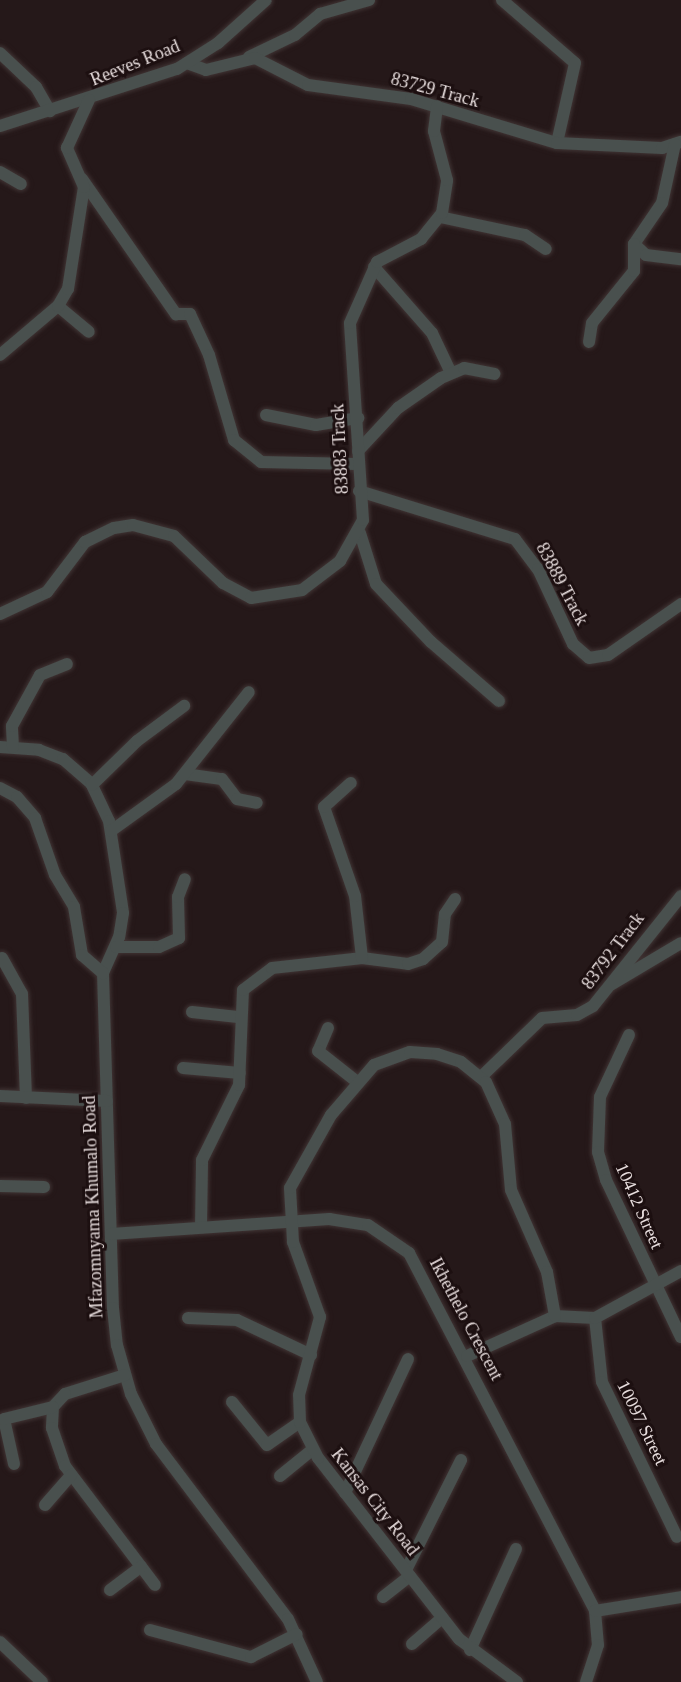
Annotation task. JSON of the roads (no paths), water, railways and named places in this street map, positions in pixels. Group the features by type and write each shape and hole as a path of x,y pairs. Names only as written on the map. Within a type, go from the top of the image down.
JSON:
{"street":[{"name":"Reeves Road","path":"0,126 89,100 187,63 266,0"},
{"path":"187,63 206,70 249,57 295,35 320,14 369,0"},
{"path":"502,0 575,63 557,143"},
{"path":"0,53 36,87 50,111"},
{"name":"83729 Track","path":"249,57 269,62 308,85 437,106 557,143 678,143"},
{"path":"89,100 68,148 82,179 108,224 176,314 190,314 209,355 229,434 255,460 278,464 356,464"},
{"path":"437,106 434,131 447,180 440,217 525,235 546,249"},
{"path":"589,342 592,323 634,272 634,244 662,202 678,143"},
{"path":"0,172 21,184"},
{"path":"0,355 58,306 70,279 82,179"},
{"name":"83883 Track","path":"440,217 421,239 389,253 374,267 352,312 348,338 358,418 356,464 360,533 376,584 431,642 499,701"},
{"path":"634,244 646,255 681,259"},
{"path":"374,267 432,333 451,373"},
{"path":"58,306 89,332"},
{"path":"358,451 398,408 451,373 464,368 494,374"},
{"path":"266,415 316,425 358,418"},
{"name":"83889 Track","path":"359,492 515,539 538,569 573,644 589,658 608,655 681,603"},
{"path":"0,614 47,592 85,542 107,529 133,525 174,536 233,591 264,599 322,580 360,533"},
{"path":"6,747 12,726 40,675 67,664"},
{"path":"111,831 185,774 249,692"},
{"path":"92,785 137,741 184,706"},
{"name":"Mfazomnyama Khumalo Road","path":"6,747 53,755 92,785 111,831 123,913 116,947 103,973 114,1323 125,1375 156,1444 297,1634 317,1682"},
{"path":"185,774 222,779 237,798 258,803"},
{"path":"351,783 324,807 356,896 362,958"},
{"path":"0,788 17,797 35,818 55,875 74,907 82,955 103,973"},
{"path":"116,947 159,947 179,938 178,897 184,879"},
{"name":"83792 Track","path":"482,1076 537,1023 587,1011 611,985 681,896"},
{"path":"201,1227 202,1160 235,1099 240,1073 238,1017 247,984 272,968 362,958 408,964 423,959 441,942 446,914 455,899"},
{"path":"611,985 681,943"},
{"path":"2,958 22,994 26,1098"},
{"path":"192,1012 238,1017"},
{"path":"328,1028 318,1052 356,1081"},
{"name":"10412 Street","path":"629,1035 600,1097 598,1152 606,1180 681,1337"},
{"path":"290,1221 297,1169 356,1081 385,1059 410,1052 447,1056 482,1076 500,1108 511,1190 547,1272 555,1316"},
{"path":"183,1068 240,1073"},
{"path":"0,1096 108,1101"},
{"path":"0,1186 44,1187"},
{"name":"Ikhethelo Crescent","path":"111,1234 290,1221 343,1220 391,1238 420,1267 595,1611 598,1645 586,1682"},
{"name":"Kansas City Road","path":"290,1221 319,1307 311,1355 299,1395 300,1422 312,1450 442,1618 470,1650 517,1682"},
{"path":"467,1356 555,1316 595,1318 658,1288 681,1271"},
{"path":"188,1318 237,1320 311,1355"},
{"name":"10097 Street","path":"595,1318 602,1382 677,1537"},
{"path":"345,1493 408,1359"},
{"path":"14,1464 4,1419 52,1407 65,1394 125,1375"},
{"path":"232,1402 267,1445 300,1422"},
{"path":"52,1407 56,1445 71,1475 155,1585"},
{"name":"Kansas City Road","path":"280,1476 312,1450"},
{"path":"408,1573 461,1460"},
{"path":"45,1505 71,1475"},
{"path":"470,1650 516,1549"},
{"path":"110,1590 141,1567"},
{"name":"Kansas City Road","path":"383,1598 408,1573"},
{"path":"595,1611 681,1597"},
{"path":"412,1644 442,1618"},
{"path":"150,1630 251,1657 297,1634"},
{"path":"0,1642 42,1682"}]}
